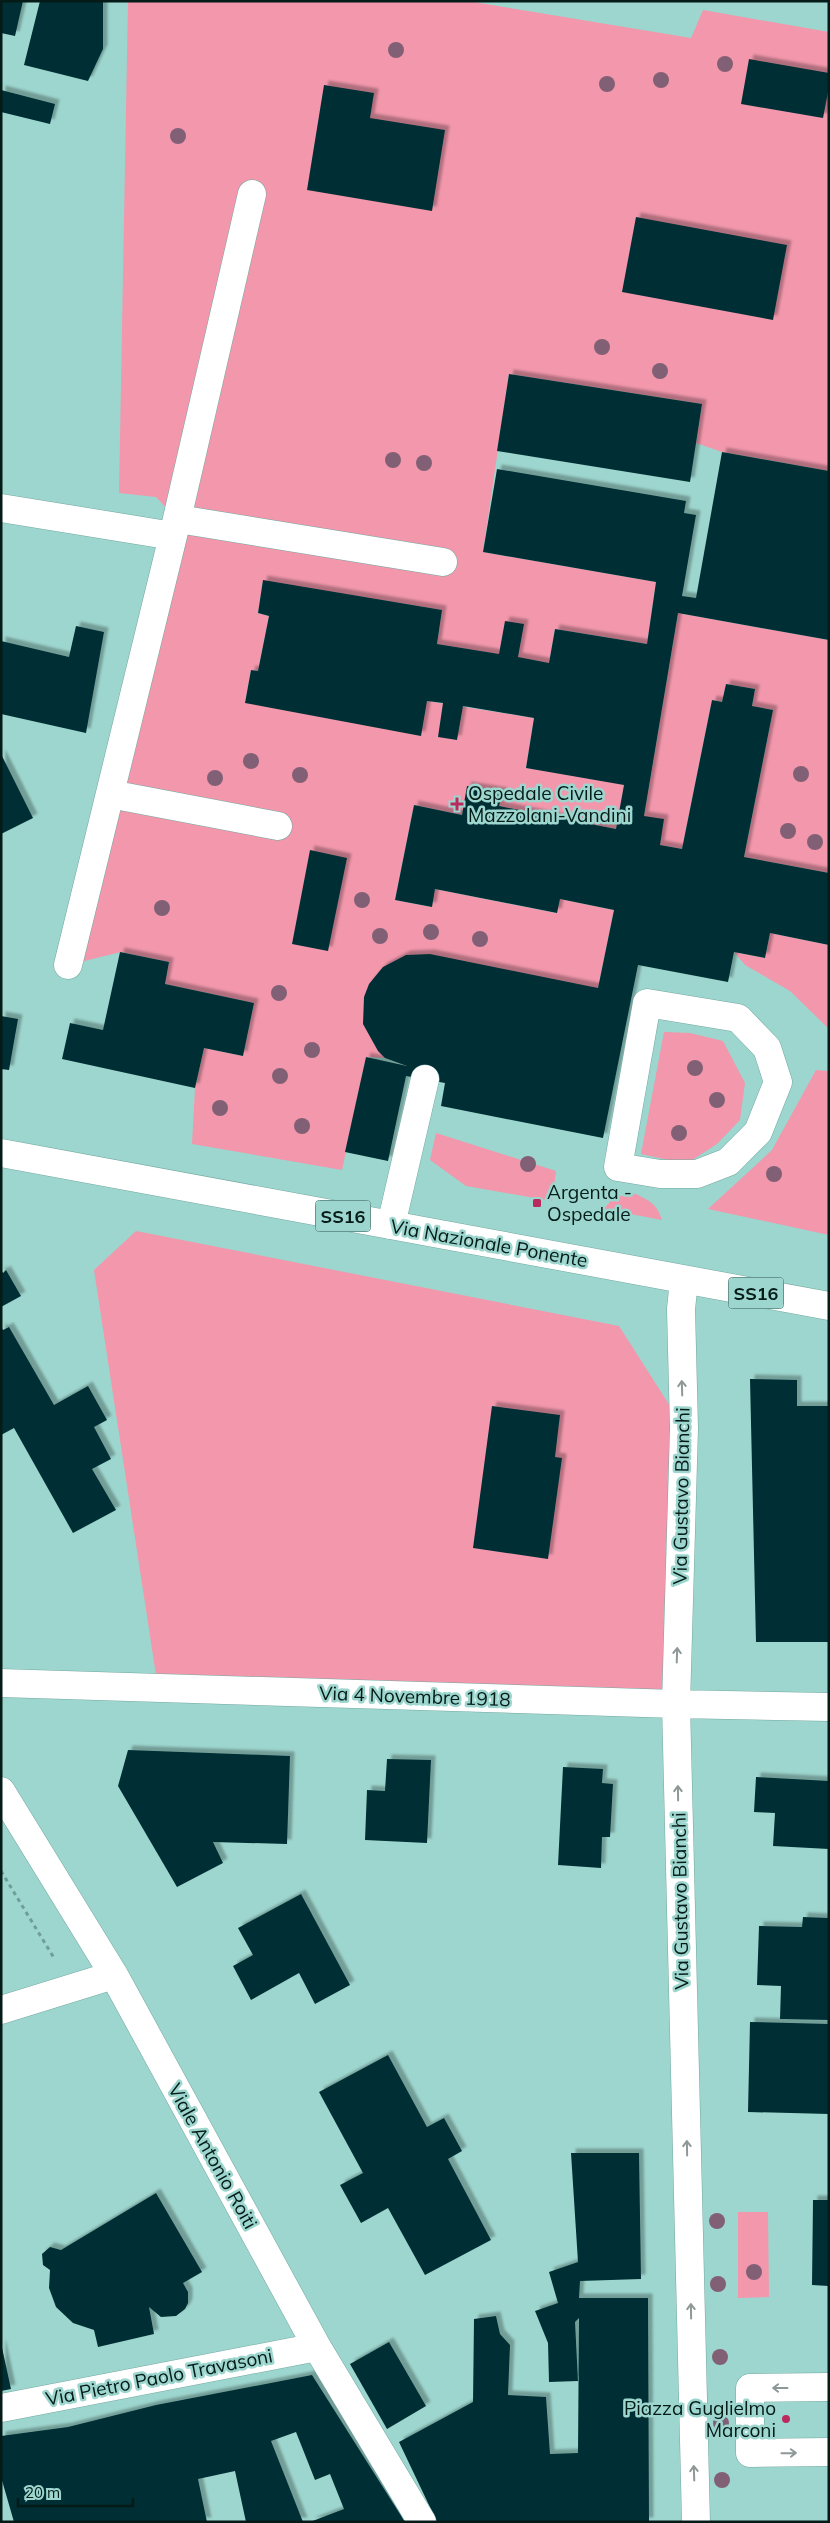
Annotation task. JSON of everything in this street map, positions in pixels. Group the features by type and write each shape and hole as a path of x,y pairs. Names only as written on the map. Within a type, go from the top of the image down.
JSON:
{"street":[{"path":"68,965 176,528 252,194"},
{"path":"1,508 444,562"},
{"path":"110,794 278,826"},
{"path":"647,1003 738,1018 767,1048 778,1082 758,1132 728,1162 697,1174 660,1174 618,1167 647,1003"},
{"path":"390,1225 425,1079"},
{"name":"Via Nazionale Ponente","path":"1,1153 829,1306"},
{"name":"Via Gustavo Bianchi","path":"684,1280 681,1309 684,1428 676,1704 696,2522"},
{"name":"Via 4 Novembre 1918","path":"1,1683 676,1704 829,1706"},
{"name":"Viale Antonio Roiti","path":"1,1791 114,1975 317,2347 422,2522"},
{"path":"1,2010 114,1975"},
{"name":"Via Pietro Paolo Travasoni","path":"1,2408 317,2347"},
{"path":"829,2388 750,2388 750,2453 829,2452"}],"path":[{"path":"1,1871 72,1988"}],"shaded area":[{"name":"Ospedale Civile Mazzolani-Vandini","path":"128,1 468,1 691,38 703,10 829,32 829,471 722,452 696,443 702,404 509,374 483,552 656,582 647,644 555,629 549,663 437,644 442,610 263,581 258,613 269,616 258,671 251,670 245,703 427,701 534,718 526,768 630,781 616,829 499,806 502,792 468,786 462,815 414,805 395,900 431,907 435,889 556,913 560,899 614,910 598,988 446,1075 385,1058 366,1057 342,1170 192,1144 195,1088 204,1048 243,1056 254,1003 165,984 169,962 121,952 68,965 177,519 156,497 119,493"},
{"path":"678,613 829,640 829,873 744,857 773,710 752,706 755,689 726,684 722,702 712,700 682,849 660,845 644,816"},
{"path":"770,933 829,945 829,1029 790,991 745,965 734,952 765,958"},
{"path":"664,1032 690,1033 723,1041 745,1083 740,1120 717,1144 686,1164 641,1154"},
{"path":"816,1070 829,1071 829,1235 708,1209 772,1150"},
{"path":"436,1133 556,1171 552,1201 466,1186 430,1160"},
{"path":"636,1194 658,1210 662,1220 604,1209 614,1197"},
{"path":"136,1231 619,1326 684,1428 676,1704 158,1688 94,1270"},
{"path":"738,2212 768,2212 769,2297 738,2298"}],"building":[{"path":"1,1 23,1 15,36 1,33"},
{"path":"40,1 103,1 103,49 88,81 24,65"},
{"path":"749,59 829,73 829,87 823,118 741,104"},
{"path":"324,85 374,93 370,118 445,130 432,211 307,190"},
{"path":"1,90 55,104 50,124 1,112"},
{"path":"636,217 787,245 773,320 622,292"},
{"path":"509,374 702,404 690,482 497,451"},
{"path":"722,452 829,471 829,640 678,613 644,816 664,819 660,845 682,849 712,700 722,702 726,684 755,689 752,706 773,710 744,857 829,873 829,945 770,933 765,958 734,952 728,982 638,965 603,1138 441,1106 445,1083 406,1076 388,1161 345,1152 366,1057 407,1066 385,1058 378,1051 363,1024 364,997 369,984 383,967 406,955 430,954 598,988 614,910 560,899 557,913 435,889 432,907 395,900 414,805 462,815 467,786 503,792 499,806 616,829 624,785 526,768 534,718 463,706 457,740 438,737 443,703 427,701 421,736 245,703 251,670 258,671 269,616 258,613 263,580 442,610 437,644 499,654 505,621 524,624 518,657 549,663 555,629 647,644 656,582 483,552 497,469 686,501 684,513 696,515 682,596 696,598"},
{"path":"76,626 104,632 86,733 1,714 1,641 69,657"},
{"path":"1,754 33,818 1,834"},
{"path":"310,850 347,858 328,951 292,944"},
{"path":"120,952 169,962 165,984 254,1003 243,1056 204,1048 195,1088 62,1059 70,1023 103,1030"},
{"path":"1,1016 18,1019 9,1070 1,1069"},
{"path":"1,1270 3,1273 6,1270 21,1296 1,1307"},
{"path":"1,1327 3,1330 9,1327 54,1405 88,1386 107,1420 94,1427 111,1459 92,1469 116,1510 73,1533 14,1428 1,1435"},
{"path":"750,1379 797,1380 797,1406 829,1406 829,1642 756,1642"},
{"path":"492,1406 560,1415 555,1457 562,1458 548,1559 473,1548"},
{"path":"128,1750 290,1756 287,1844 213,1842 223,1863 177,1887 118,1786"},
{"path":"387,1759 431,1760 427,1843 365,1840 367,1790 385,1791"},
{"path":"563,1767 603,1769 602,1783 613,1784 610,1837 602,1837 601,1868 558,1865"},
{"path":"756,1777 829,1781 829,1849 773,1846 775,1813 754,1812"},
{"path":"301,1894 350,1985 315,2004 299,1973 251,2000 233,1966 253,1955 238,1928"},
{"path":"803,1917 829,1918 829,2020 780,2019 781,1986 757,1985 759,1926 802,1927"},
{"path":"750,2022 829,2024 829,2114 748,2112"},
{"path":"388,2055 427,2127 444,2118 462,2151 448,2159 491,2240 425,2275 388,2208 361,2223 340,2185 363,2173 319,2092"},
{"path":"571,2153 639,2153 641,2279 580,2281 579,2298 648,2298 649,2522 437,2522 399,2442 473,2402 474,2319 496,2316 500,2334 510,2345 508,2395 546,2397 550,2454 578,2453 579,2318 575,2322 578,2381 549,2382 548,2343 535,2311 558,2303 549,2272 578,2262"},
{"path":"156,2193 202,2272 183,2283 188,2292 188,2303 185,2309 176,2316 161,2317 149,2307 154,2334 98,2347 94,2330 73,2323 56,2307 49,2288 50,2270 43,2265 42,2254 50,2247 61,2250"},
{"path":"813,2200 829,2200 829,2286 812,2285"},
{"path":"389,2342 426,2406 387,2429 350,2364"},
{"path":"1,2343 11,2389 1,2391"},
{"path":"312,2375 405,2522 310,2522 344,2509 330,2474 315,2480 296,2432 271,2441 303,2522 246,2522 235,2471 198,2479 207,2522 14,2522 1,2477 1,2436 68,2427 156,2405"}],"place":[{"name":"Ospedale Civile Mazzolani-Vandini","path":"457,804"},
{"name":"Argenta - Ospedale","path":"537,1203"},
{"name":"Piazza Guglielmo Marconi","path":"786,2419"}]}
